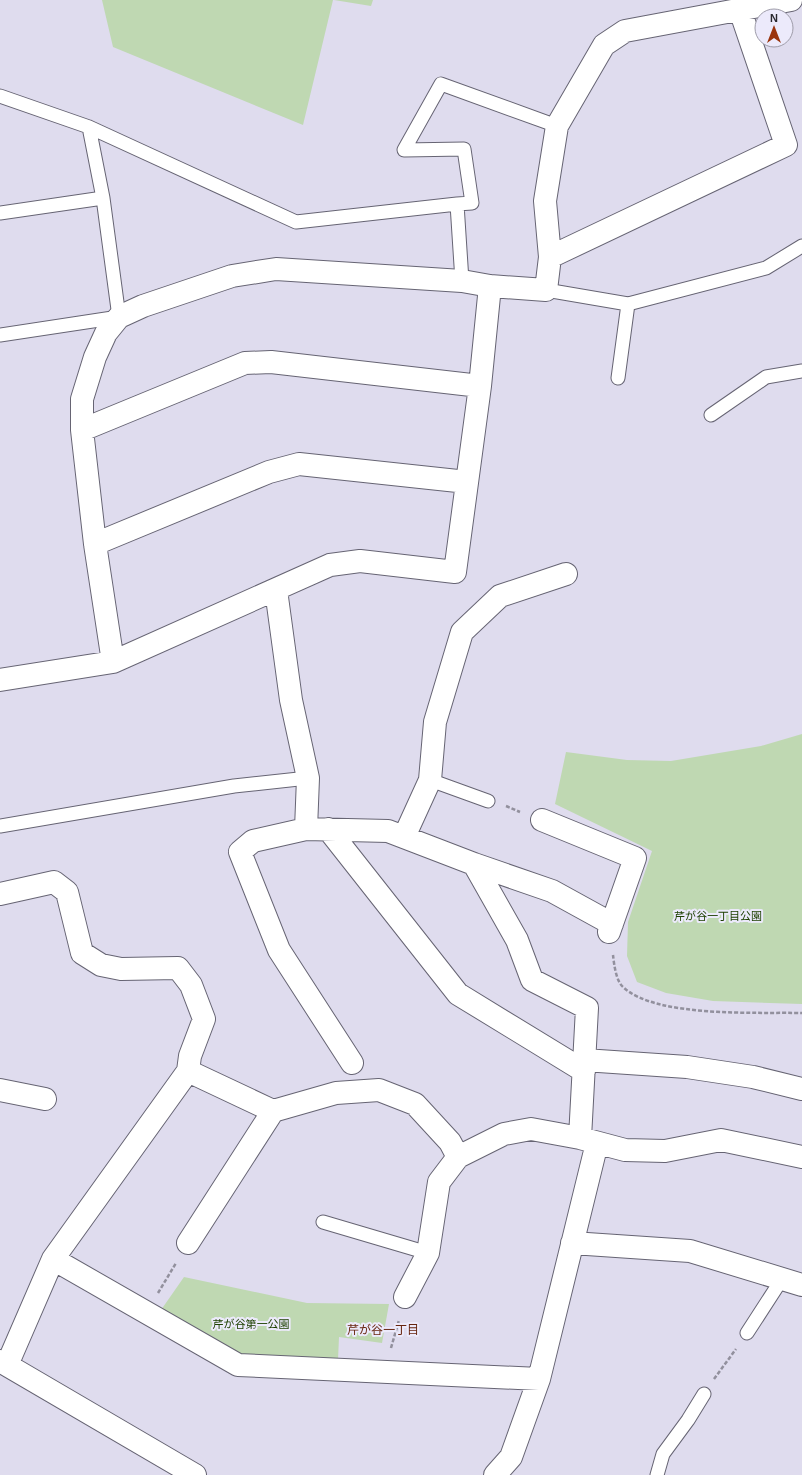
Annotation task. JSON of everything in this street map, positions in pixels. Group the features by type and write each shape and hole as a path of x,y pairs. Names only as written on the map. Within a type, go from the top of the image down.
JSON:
{"street":[{"path":"113,662 95,544 82,430 82,399 95,357 106,333 119,317 143,306 232,276 276,269 462,280 490,286 546,290 550,257 545,201 557,126 604,45 625,30 791,0"},
{"path":"550,257 786,145 740,10"},
{"path":"0,680 113,662 330,565 360,561 455,572 480,386 490,286"},
{"path":"82,430 245,363 271,362 480,386"},
{"path":"95,544 269,472 299,464 467,482"},
{"path":"404,837 430,780 435,722 462,632 500,596 566,574"},
{"path":"276,590 291,700 308,778 306,829"},
{"path":"352,1064 279,950 240,852 254,841 306,829 388,831 474,864 552,891 610,928 635,858 542,820"},
{"path":"328,829 458,994 584,1066 687,1067 752,1076 802,1089"},
{"path":"474,864 518,940 532,980 587,1008 584,1066 589,1141 572,1244 538,1379 511,1457 495,1475"},
{"path":"0,894 54,882 67,892 82,953 101,965 121,969 178,968 191,985 204,1019 190,1056 188,1071 53,1259 4,1363 196,1475"},
{"path":"188,1071 274,1111"},
{"path":"0,1090 45,1099"},
{"path":"188,1244 274,1111 336,1092 379,1090 415,1104 450,1142 458,1158"},
{"path":"405,1297 428,1253 439,1182 458,1158 504,1134 531,1129 625,1150 665,1151 722,1140 802,1157"},
{"path":"572,1244 690,1252 802,1285"},
{"path":"53,1259 149,1306 238,1365 538,1379"}],"lane":[{"path":"0,96 89,127 296,222 472,203 464,149 404,150 440,84 557,126"},
{"path":"0,335 119,317 103,198 89,127"},
{"path":"0,213 103,198"},
{"path":"457,204 462,280"},
{"path":"546,290 628,304 766,268 802,246"},
{"path":"618,378 628,304"},
{"path":"711,415 766,377 802,371"},
{"path":"0,826 234,786 308,778"},
{"path":"430,780 488,801"},
{"path":"323,1222 428,1253"},
{"path":"747,1333 782,1279"},
{"path":"657,1475 663,1454 688,1420 704,1394"}],"path":[{"path":"610,928 614,966 622,986 636,996 684,1009 718,1012 802,1013"},
{"path":"149,1306 188,1244"},
{"path":"385,1372 405,1297"},
{"path":"704,1394 747,1333"}],"green space":[{"path":"102,0 333,0 303,125 113,47"},
{"path":"334,0 373,0 371,6"},
{"name":"芹が谷一丁目公園","path":"802,734 802,1004 713,1001 666,993 637,982 627,956 628,922 652,851 555,804 566,752 627,760 671,761 761,746"},
{"name":"芹が谷第一公園","path":"184,1277 307,1303 389,1304 382,1343 339,1337 338,1360 241,1356 161,1310"}],"district":[{"name":"芹が谷一丁目","path":"383,1330"}]}
